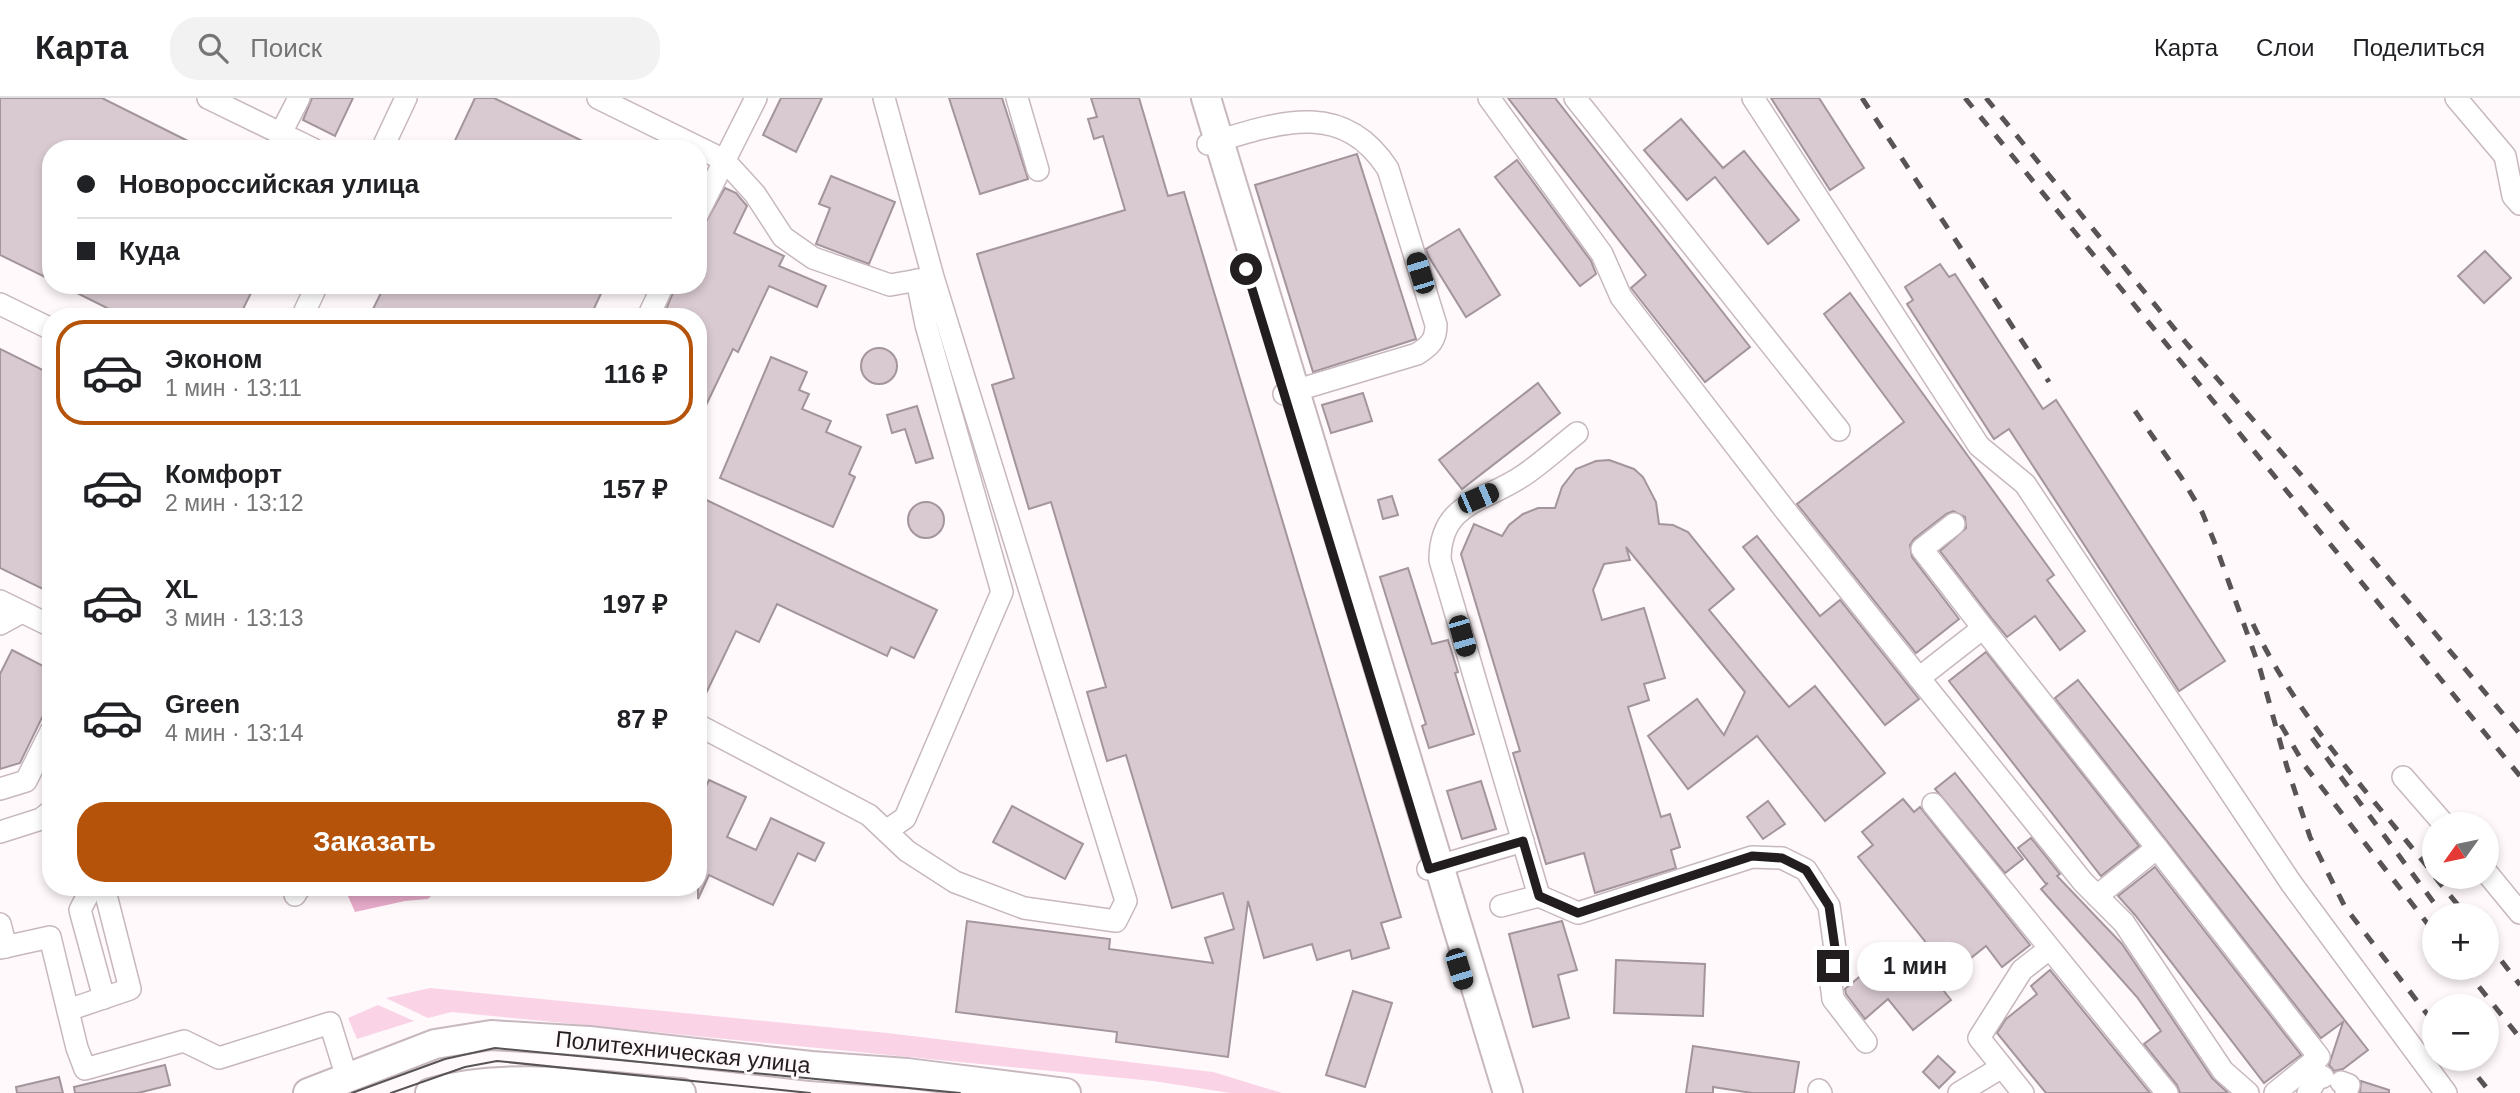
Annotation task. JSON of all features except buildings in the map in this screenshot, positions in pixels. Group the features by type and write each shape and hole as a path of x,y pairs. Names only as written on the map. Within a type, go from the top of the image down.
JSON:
{"main road":[{"path":"1194,98 1214,143"},
{"path":"1206,98 1214,143 1289,392 1434,868 1508,1093"},
{"path":"1434,868 1496,1093"},
{"name":"Политехническая улица","path":"308,1093 435,1044 491,1035 589,1041 811,1066 907,1073 1066,1093"},
{"path":"584,1086 601,1068 601,1059 589,1041"},
{"name":"Политехническая улица","path":"430,1093 495,1081 534,1081 681,1093"}],"lane":[{"path":"208,98 294,140"},
{"path":"281,134 299,98"},
{"path":"386,140 406,98"},
{"path":"598,98 683,140"},
{"path":"707,195 756,98"},
{"path":"707,730 869,815 907,851 955,882 1024,908 1116,921 1126,901 925,279 884,98"},
{"path":"1017,98 1038,170"},
{"path":"1489,98 1602,254 1621,297 1777,499 2082,882 2124,923 2224,1072 2248,1093"},
{"path":"1575,98 1839,430"},
{"path":"1752,98 1979,446 2025,484 2291,883 2445,1093"},
{"path":"2456,98 2505,156 2513,196 2520,204"},
{"path":"1214,143 1302,120 1346,127 1362,137 1377,151 1388,169 1436,325 1436,337 1417,354 1289,392"},
{"path":"707,152 724,160 755,194 783,237 813,258 890,285 925,279"},
{"path":"886,831 905,818 1002,592 926,325 925,279"},
{"path":"0,304 42,325"},
{"path":"1539,896 1440,559 1440,541 1447,524 1461,510 1478,498 1521,477 1577,432"},
{"path":"1954,524 1922,549 2319,1057 2275,1093"},
{"path":"0,601 42,622"},
{"path":"0,624 22,612"},
{"path":"1919,678 1983,628"},
{"path":"0,789 26,781 42,749"},
{"path":"2403,777 2434,812"},
{"path":"1933,804 2167,1093"},
{"path":"0,832 42,818"},
{"path":"1434,868 1523,841"},
{"path":"2096,896 2157,848"},
{"path":"1501,906 1539,896 1578,913 1752,856 1782,858 1806,870 1829,906 1835,948 1831,984 1833,999 1866,1042"},
{"path":"2499,888 2520,913"},
{"path":"87,896 80,910 104,998"},
{"path":"68,1010 130,989 106,896"},
{"path":"0,924 3,948 50,937 85,1069 184,1041 219,1058 330,1023 347,1078"},
{"path":"2023,1093 1979,1038 2022,970 2049,948"},
{"path":"1959,1093 2002,1068"},
{"path":"2308,1093 2319,1075 2337,1084"}],"shaded area":[{"path":"348,896 431,896 428,899 355,912"},
{"path":"430,988 887,1033 1213,1072 1282,1093 1230,1093 1153,1081 452,1012 428,1018 386,998"},
{"path":"378,1005 414,1021 357,1039 348,1018"}],"tram line":[{"path":"352,1093 445,1059 495,1048 960,1093"},
{"path":"391,1093 465,1067 497,1061 810,1093"}],"railway":[{"path":"1862,98 2049,382"},
{"path":"1965,98 2520,776"},
{"path":"1986,98 2187,344 2520,734"},
{"path":"2135,411 2181,477 2202,512 2214,541 2260,669 2310,837 2345,907 2422,1007"},
{"path":"2253,624 2271,658 2313,723 2422,860"},
{"path":"2281,725 2305,766 2422,917"},
{"path":"2312,738 2434,903"},
{"path":"2445,889 2456,903"},
{"path":"2499,958 2520,985"},
{"path":"2474,980 2520,1038"},
{"path":"2473,1071 2491,1093"}],"route":[{"path":"1246,269 1429,869 1523,841 1539,896 1578,913 1752,856 1782,858 1806,870 1829,906 1835,948 1833,966"}]}
